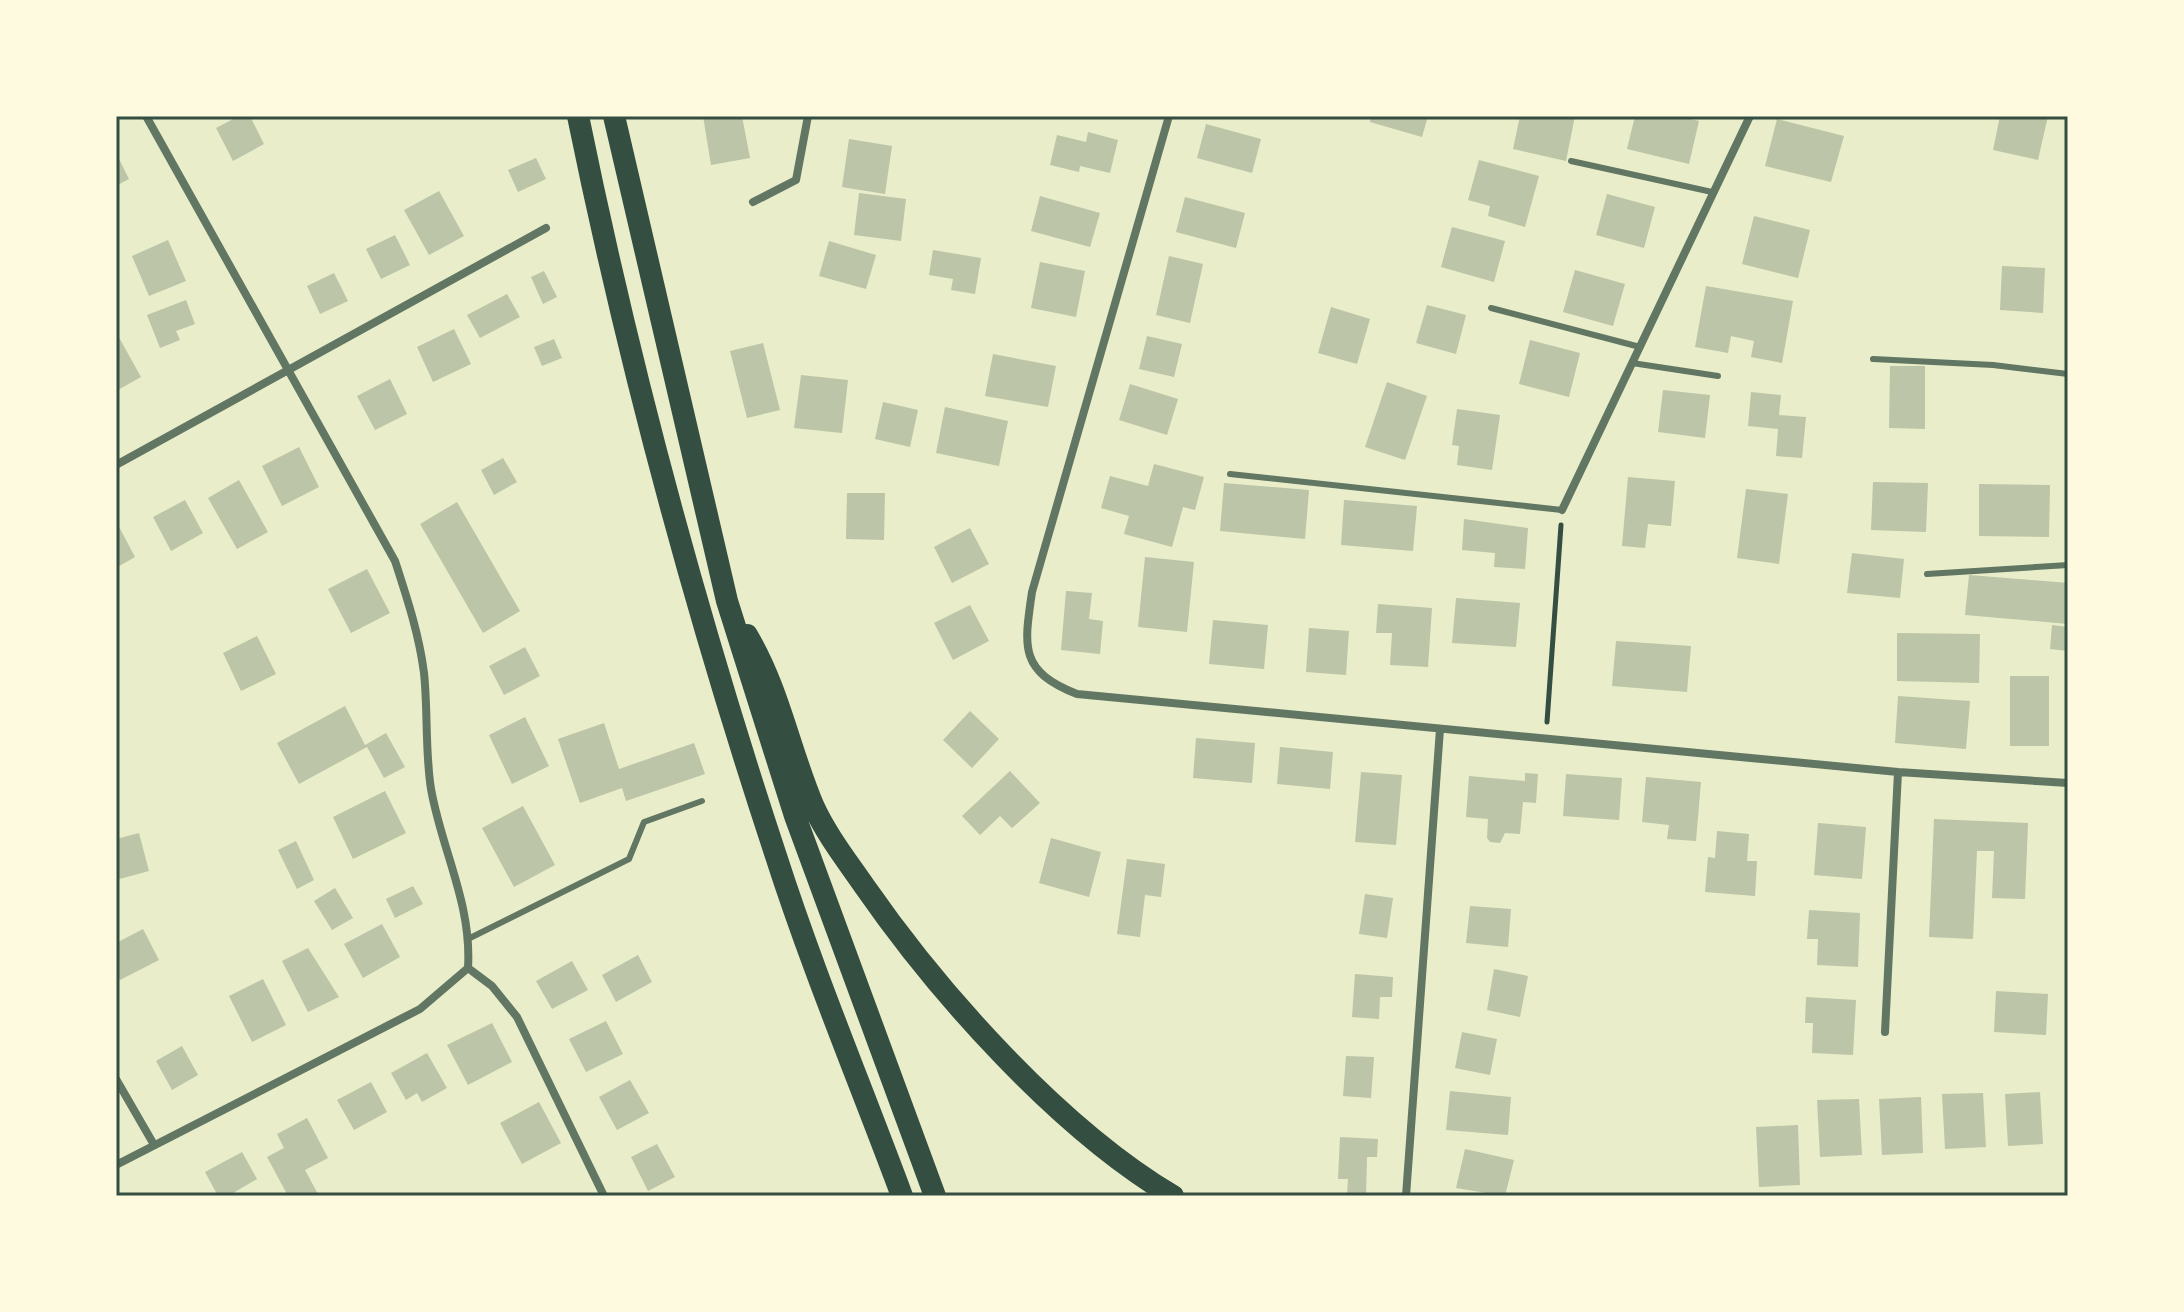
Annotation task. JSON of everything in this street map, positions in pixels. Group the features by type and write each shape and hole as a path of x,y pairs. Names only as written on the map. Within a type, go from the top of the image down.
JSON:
{"highway":[{"path":"578,116 611,279 699,608 776,857 902,1196"},
{"path":"614,116 727,601 795,816 935,1196"},
{"path":"727,601 768,670 813,806 906,947 963,1012 1027,1077 1095,1139 1173,1196"}],"street":[{"path":"116,1165 153,1143 420,1009 468,968 470,938 463,899 431,790 424,673 409,603 395,561 146,116"},
{"path":"753,202 796,180 808,116"},
{"path":"1169,116 1032,592 1025,636 1028,655 1040,676 1077,694 1898,772 2068,783"},
{"path":"1562,510 1750,116"},
{"path":"116,465 546,228"},
{"path":"1406,1196 1440,729"},
{"path":"1885,1032 1898,772"},
{"path":"468,968 492,986 517,1017 604,1196"},
{"path":"116,1079 153,1143"}],"lane":[{"path":"1571,161 1712,192"},
{"path":"1491,308 1640,347"},
{"path":"1873,359 1993,365 2068,374"},
{"path":"1632,363 1718,376"},
{"path":"1230,474 1562,510"},
{"path":"1927,574 2068,565"},
{"path":"470,938 629,859 644,822 702,801"}],"path":[{"path":"1546,739 1562,510"}],"building":[{"path":"239,116 250,116 264,144 233,161 216,128"},
{"path":"703,116 742,116 750,158 711,165"},
{"path":"1371,116 1428,116 1422,137 1370,122"},
{"path":"1520,116 1575,116 1566,161 1513,149"},
{"path":"1635,116 1678,116 1699,121 1689,164 1627,149"},
{"path":"2000,116 2048,116 2038,160 1993,150"},
{"path":"1777,119 1844,136 1831,182 1765,166"},
{"path":"1206,124 1261,139 1252,173 1197,158"},
{"path":"1088,132 1118,140 1110,173 1080,166 1079,172 1050,165 1057,135 1086,142"},
{"path":"849,139 892,146 885,194 842,187"},
{"path":"116,153 129,179 116,186"},
{"path":"536,158 546,179 518,192 508,170"},
{"path":"1479,160 1539,176 1525,227 1488,216 1490,206 1468,200"},
{"path":"439,191 464,236 429,255 404,210"},
{"path":"859,193 906,199 901,241 854,235"},
{"path":"1607,194 1655,207 1644,248 1596,235"},
{"path":"1040,196 1100,213 1090,247 1031,231"},
{"path":"1185,197 1245,213 1236,248 1176,232"},
{"path":"1754,216 1810,230 1798,278 1742,264"},
{"path":"1452,227 1505,241 1494,282 1441,267"},
{"path":"395,235 410,265 381,279 366,249"},
{"path":"168,240 186,281 149,296 132,256"},
{"path":"829,241 876,255 866,289 819,276"},
{"path":"933,250 981,258 975,294 951,290 953,279 929,275"},
{"path":"1169,256 1203,264 1190,323 1156,315"},
{"path":"1040,262 1085,271 1076,317 1031,308"},
{"path":"2002,266 2045,268 2043,313 2000,310"},
{"path":"1575,270 1625,284 1613,326 1563,312"},
{"path":"544,271 557,297 543,304 531,277"},
{"path":"334,273 348,301 320,314 307,286"},
{"path":"1706,286 1793,301 1782,363 1751,357 1754,341 1731,336 1728,353 1695,347"},
{"path":"507,294 520,317 480,338 467,315"},
{"path":"186,300 195,324 176,331 180,340 160,348 147,315"},
{"path":"1427,305 1466,315 1456,354 1416,343"},
{"path":"1331,307 1370,319 1357,364 1318,353"},
{"path":"454,329 471,364 433,382 417,347"},
{"path":"116,332 141,377 116,391"},
{"path":"1147,336 1182,344 1174,377 1139,369"},
{"path":"554,339 562,358 542,366 534,347"},
{"path":"1530,340 1580,353 1569,397 1519,384"},
{"path":"763,343 780,410 747,418 730,351"},
{"path":"993,354 1056,366 1048,407 985,396"},
{"path":"1890,366 1925,366 1925,429 1889,428"},
{"path":"801,375 848,380 842,433 794,428"},
{"path":"390,379 407,414 375,430 357,396"},
{"path":"1387,382 1427,396 1405,460 1365,447"},
{"path":"1130,384 1178,399 1167,435 1119,420"},
{"path":"1663,390 1710,395 1705,438 1658,432"},
{"path":"1751,392 1781,395 1779,415 1806,417 1802,458 1776,456 1778,429 1748,426"},
{"path":"883,402 918,410 910,447 875,439"},
{"path":"945,407 1008,421 999,466 936,453"},
{"path":"1457,409 1500,415 1492,470 1457,465 1459,446 1452,445"},
{"path":"299,447 319,487 282,506 262,466"},
{"path":"503,458 517,482 494,495 481,470"},
{"path":"1154,464 1204,477 1195,510 1183,507 1172,547 1124,534 1129,516 1101,508 1110,476 1148,486"},
{"path":"1628,477 1675,481 1671,526 1648,524 1645,548 1622,546"},
{"path":"239,480 268,532 237,549 208,498"},
{"path":"1873,482 1928,483 1926,532 1871,530"},
{"path":"1224,483 1309,490 1305,539 1220,531"},
{"path":"1979,484 2050,485 2049,537 1979,536"},
{"path":"1746,489 1788,494 1779,564 1737,558"},
{"path":"847,493 885,493 884,540 846,539"},
{"path":"185,500 203,533 171,551 153,517"},
{"path":"1344,500 1417,506 1413,551 1341,545"},
{"path":"457,502 520,611 483,633 420,524"},
{"path":"1464,519 1528,528 1525,569 1494,567 1495,553 1462,550"},
{"path":"116,521 135,557 116,568"},
{"path":"970,528 989,564 952,583 934,547"},
{"path":"1852,553 1904,559 1900,598 1847,593"},
{"path":"1145,557 1194,562 1187,632 1138,627"},
{"path":"367,569 390,613 351,633 328,589"},
{"path":"1969,575 2068,583 2068,624 1965,615"},
{"path":"1066,591 1092,593 1089,619 1103,621 1100,654 1061,650"},
{"path":"1456,598 1520,603 1516,647 1452,643"},
{"path":"1378,604 1432,608 1428,667 1390,665 1392,633 1376,633"},
{"path":"970,605 989,641 953,660 934,623"},
{"path":"1213,620 1268,625 1264,669 1209,664"},
{"path":"2052,625 2068,627 2068,651 2050,649"},
{"path":"1309,628 1349,631 1346,675 1306,672"},
{"path":"1897,633 1980,634 1979,683 1897,681"},
{"path":"257,636 276,674 241,691 223,653"},
{"path":"1616,641 1691,646 1687,692 1612,686"},
{"path":"525,647 540,676 504,695 489,666"},
{"path":"2010,676 2049,676 2049,746 2010,746"},
{"path":"1898,696 1970,701 1966,749 1895,743"},
{"path":"345,706 365,745 386,733 405,767 384,778 367,747 299,784 277,743"},
{"path":"970,711 999,739 972,768 943,740"},
{"path":"525,717 549,766 512,784 489,735"},
{"path":"604,723 619,769 694,743 705,774 626,801 622,788 580,803 558,739"},
{"path":"1196,738 1255,743 1252,783 1193,778"},
{"path":"1280,747 1333,752 1330,789 1277,784"},
{"path":"1010,771 1040,803 1012,828 1000,816 980,835 962,816"},
{"path":"1361,772 1402,775 1396,845 1355,842"},
{"path":"1525,773 1538,774 1536,803 1523,802 1520,834 1505,833 1500,843 1490,842 1487,838 1488,819 1466,817 1469,776 1525,781"},
{"path":"1566,774 1622,778 1619,820 1563,816"},
{"path":"1646,777 1701,782 1696,841 1667,839 1669,825 1642,822"},
{"path":"385,791 406,833 353,859 333,817"},
{"path":"523,806 555,865 514,887 482,828"},
{"path":"1934,819 2028,823 2025,899 1992,898 1994,851 1977,851 1973,939 1929,937"},
{"path":"1818,823 1866,827 1862,879 1814,875"},
{"path":"1717,831 1749,834 1747,861 1757,861 1755,896 1705,892 1708,857 1715,858"},
{"path":"139,833 149,871 116,880 116,839"},
{"path":"1051,838 1101,852 1089,897 1039,883"},
{"path":"296,841 314,880 297,889 278,850"},
{"path":"1127,859 1165,864 1161,897 1145,895 1140,937 1117,934"},
{"path":"413,886 423,904 395,918 386,899"},
{"path":"335,888 353,918 332,930 314,901"},
{"path":"1365,894 1393,898 1387,938 1359,934"},
{"path":"1470,906 1511,909 1508,947 1466,943"},
{"path":"1809,910 1860,913 1858,967 1817,965 1818,939 1807,939"},
{"path":"382,924 400,957 363,978 344,944"},
{"path":"143,929 159,960 120,980 116,972 116,943"},
{"path":"308,948 339,997 308,1012 282,961"},
{"path":"638,955 652,982 616,1002 602,975"},
{"path":"572,961 588,990 552,1009 536,981"},
{"path":"1494,969 1528,976 1520,1017 1487,1010"},
{"path":"1355,974 1393,977 1392,997 1380,997 1379,1019 1352,1017"},
{"path":"263,979 286,1025 252,1042 229,996"},
{"path":"1996,991 2048,994 2046,1035 1994,1032"},
{"path":"1806,997 1856,1000 1853,1055 1812,1053 1813,1023 1805,1023"},
{"path":"606,1021 623,1054 586,1072 569,1039"},
{"path":"492,1023 512,1062 468,1085 447,1045"},
{"path":"1462,1032 1497,1039 1490,1075 1455,1068"},
{"path":"182,1046 198,1075 172,1090 156,1061"},
{"path":"427,1053 447,1088 422,1102 417,1093 406,1100 391,1073"},
{"path":"1346,1056 1374,1057 1371,1098 1343,1096"},
{"path":"630,1080 649,1113 617,1130 599,1097"},
{"path":"371,1082 387,1112 354,1130 337,1100"},
{"path":"1450,1091 1511,1097 1508,1135 1446,1130"},
{"path":"2040,1092 2043,1144 2008,1146 2005,1094"},
{"path":"1983,1093 1986,1147 1945,1149 1942,1094"},
{"path":"1921,1097 1923,1153 1882,1155 1879,1099"},
{"path":"1859,1099 1862,1155 1820,1157 1817,1100"},
{"path":"539,1102 561,1143 522,1164 500,1123"},
{"path":"307,1118 328,1158 305,1170 319,1196 288,1196 267,1157 284,1148 277,1134"},
{"path":"1798,1125 1800,1185 1759,1187 1756,1127"},
{"path":"1340,1137 1378,1139 1377,1157 1367,1157 1366,1196 1347,1196 1348,1179 1338,1179"},
{"path":"657,1144 675,1177 648,1191 631,1157"},
{"path":"1465,1149 1514,1160 1505,1196 1456,1188"},
{"path":"242,1152 257,1179 228,1196 218,1196 205,1172"}]}
